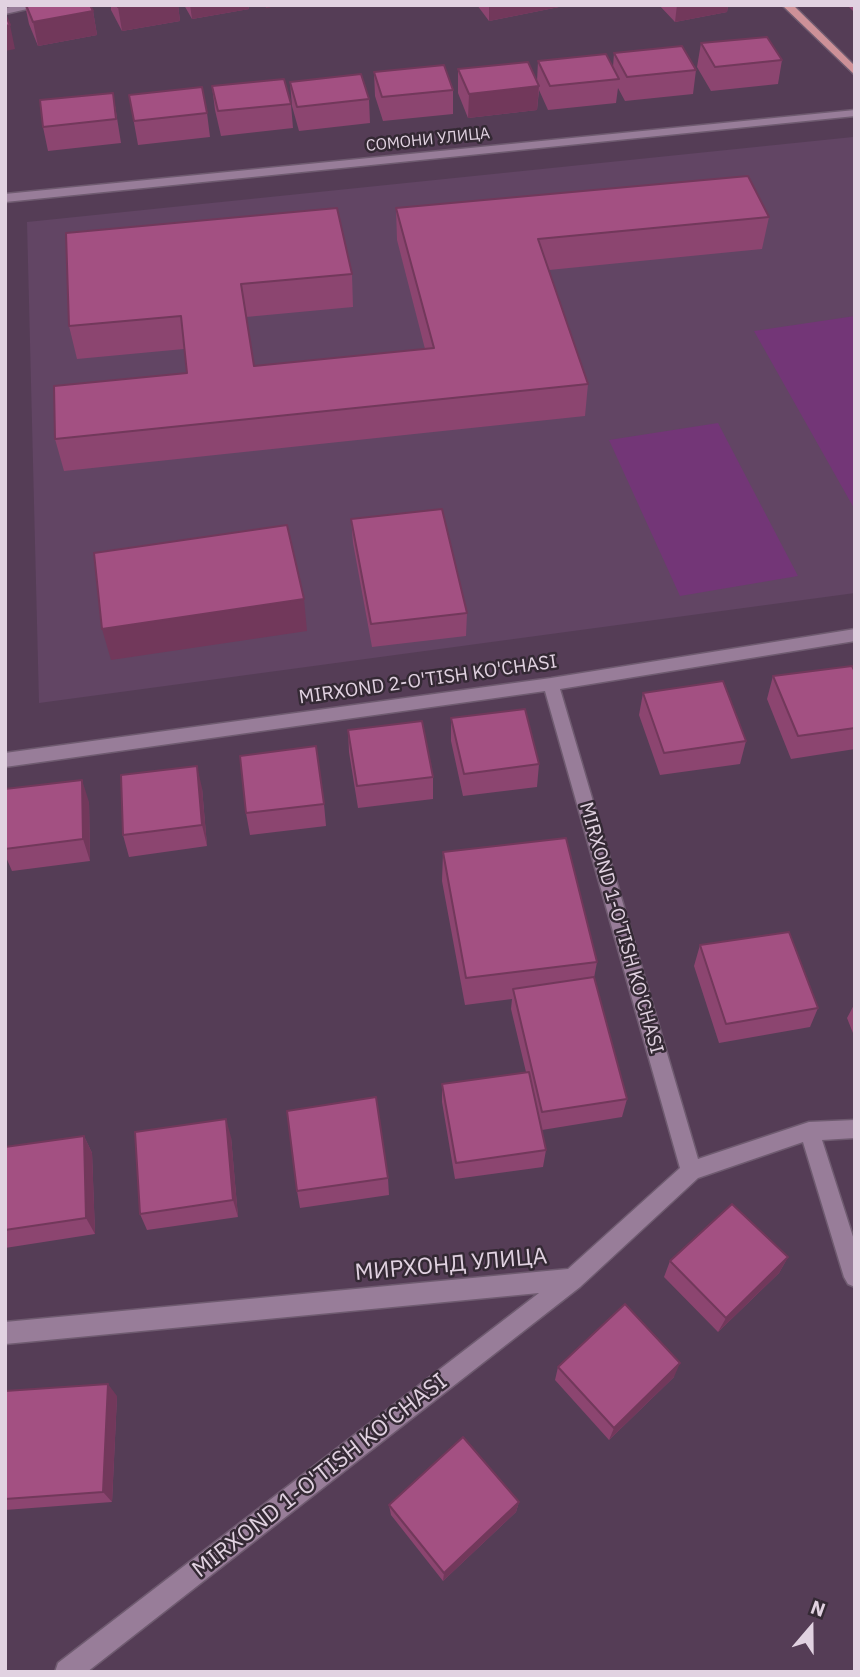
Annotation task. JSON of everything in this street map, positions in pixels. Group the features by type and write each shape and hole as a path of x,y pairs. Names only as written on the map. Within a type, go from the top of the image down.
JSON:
{"main road":[{"path":"787,5 855,72"}],"street":[{"path":"5,11 40,5"},
{"name":"СОМОНИ УЛИЦА","path":"5,198 855,113"},
{"name":"MIRXOND 2-O'TISH KO'CHASI","path":"5,760 551,684 855,635"},
{"name":"MIRXOND 1-O'TISH KO'CHASI","path":"551,684 691,1171"},
{"name":"МИРХОНД УЛИЦА","path":"5,1333 573,1279 691,1171 809,1131 855,1129"},
{"path":"809,1131 855,1277"},
{"name":"MIRXOND 1-O'TISH KO'CHASI","path":"67,1672 573,1279"}],"shaded area":[{"path":"853,137 855,593 39,703 27,222"},
{"path":"855,316 855,510 754,331"},
{"path":"718,423 798,576 680,596 609,440"}],"building":[{"path":"26,5 90,5 93,11 33,22"},
{"path":"767,37 782,60 715,67 701,43"},
{"path":"682,46 696,70 627,77 614,53"},
{"path":"606,54 619,79 550,86 538,61"},
{"path":"528,62 539,86 469,94 458,69"},
{"path":"444,65 453,90 382,97 374,72"},
{"path":"361,74 369,99 297,107 290,82"},
{"path":"284,79 291,104 218,111 212,86"},
{"path":"202,87 207,113 134,121 129,95"},
{"path":"113,93 116,119 43,127 40,100"},
{"path":"748,176 769,217 538,239 588,384 55,439 54,386 187,373 181,316 69,326 66,233 337,208 352,274 241,284 254,366 434,348 396,208"},
{"path":"442,509 467,613 371,624 351,519"},
{"path":"287,525 304,599 102,629 94,553"},
{"path":"852,666 855,672 855,728 798,736 773,676"},
{"path":"723,681 746,741 664,753 643,693"},
{"path":"525,709 539,764 464,774 451,718"},
{"path":"422,721 433,777 357,786 348,730"},
{"path":"316,746 324,804 246,813 240,756"},
{"path":"197,766 202,825 123,835 121,775"},
{"path":"82,780 83,839 5,849 5,789"},
{"path":"566,838 597,962 466,978 443,852"},
{"path":"789,932 818,1008 726,1024 700,945"},
{"path":"594,977 627,1099 542,1112 513,989"},
{"path":"529,1072 546,1150 456,1163 442,1084"},
{"path":"376,1097 388,1178 297,1191 287,1111"},
{"path":"226,1119 233,1200 140,1214 135,1132"},
{"path":"84,1136 86,1218 5,1230 5,1147"},
{"path":"732,1204 788,1257 726,1318 670,1261"},
{"path":"625,1304 680,1363 614,1428 558,1367"},
{"path":"108,1384 103,1492 5,1499 5,1391"},
{"path":"463,1437 519,1502 444,1573 389,1505"}]}
